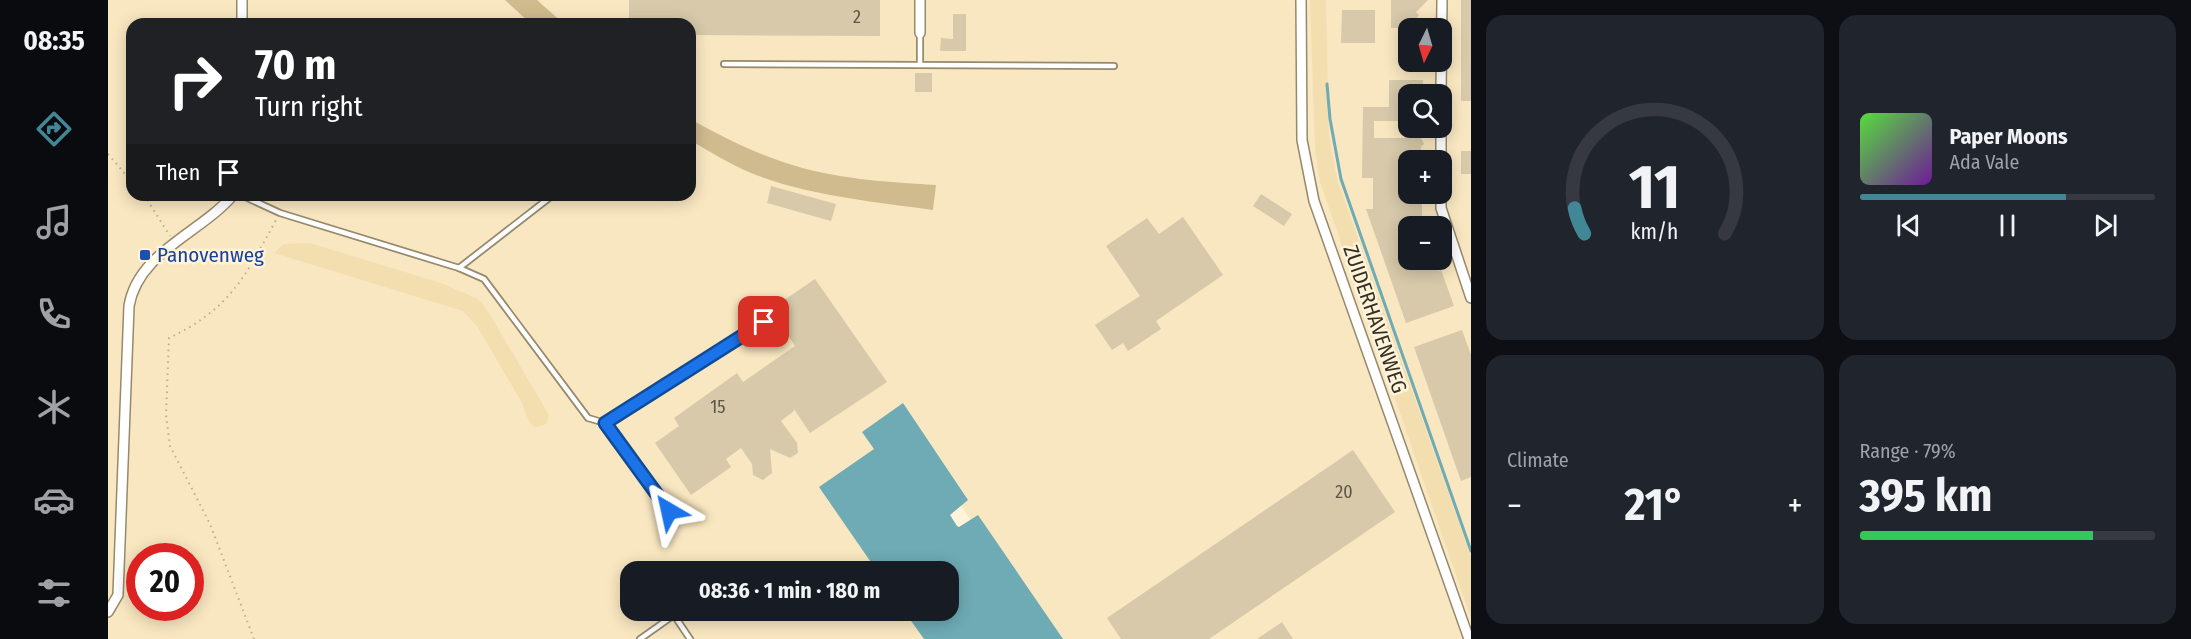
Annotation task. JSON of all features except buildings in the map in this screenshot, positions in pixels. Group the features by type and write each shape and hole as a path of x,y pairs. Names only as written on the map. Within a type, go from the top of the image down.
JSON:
{"street":[{"path":"242,0 242,18"},
{"path":"920,0 920,33"},
{"name":"ZUIDERHAVENWEG","path":"1301,0 1302,140 1314,201 1468,639"},
{"path":"1442,0 1442,84"},
{"path":"108,612 118,595 131,292 151,263 227,201"},
{"path":"1440,204 1471,298"}],"lane":[{"path":"920,33 920,65"},
{"path":"724,64 1114,66"},
{"path":"254,201 280,213 459,268 484,279 588,418 605,423 669,511"},
{"path":"459,268 545,201"},
{"path":"605,423 764,322"},
{"path":"640,639 674,615 690,639"}],"path":[{"path":"108,154 126,175"},
{"path":"148,201 175,243"},
{"path":"254,639 210,524 170,446 166,415 170,338 207,317 230,297 249,270 280,213"}],"shaded area":[{"path":"108,0 1471,0 1471,639 1050,639 902,417 890,561 620,561 620,621 926,621 939,639 108,639"},
{"path":"505,0 537,0 557,18 524,18"},
{"path":"1310,0 1326,0 1329,135 1337,179 1471,557 1471,618 1320,182 1315,149"},
{"path":"696,122 773,159 823,173 860,179 936,185 933,210 795,187 751,173 696,143"},
{"path":"310,243 441,283 478,299 492,318 549,415 547,423 534,427 531,424 522,403 477,326 463,311 274,253 284,244"}],"water":[{"path":"903,403 968,500 950,515 957,526 959,527 978,515 1063,639 924,639 911,621 959,621 959,561 870,561 819,487 874,449 862,432"}],"waterway":[{"path":"1327,84 1330,119 1341,179 1471,551"}],"place":[{"name":"Panovenweg","path":"145,255"}],"route":[{"path":"669,511 605,423 764,322"}]}
